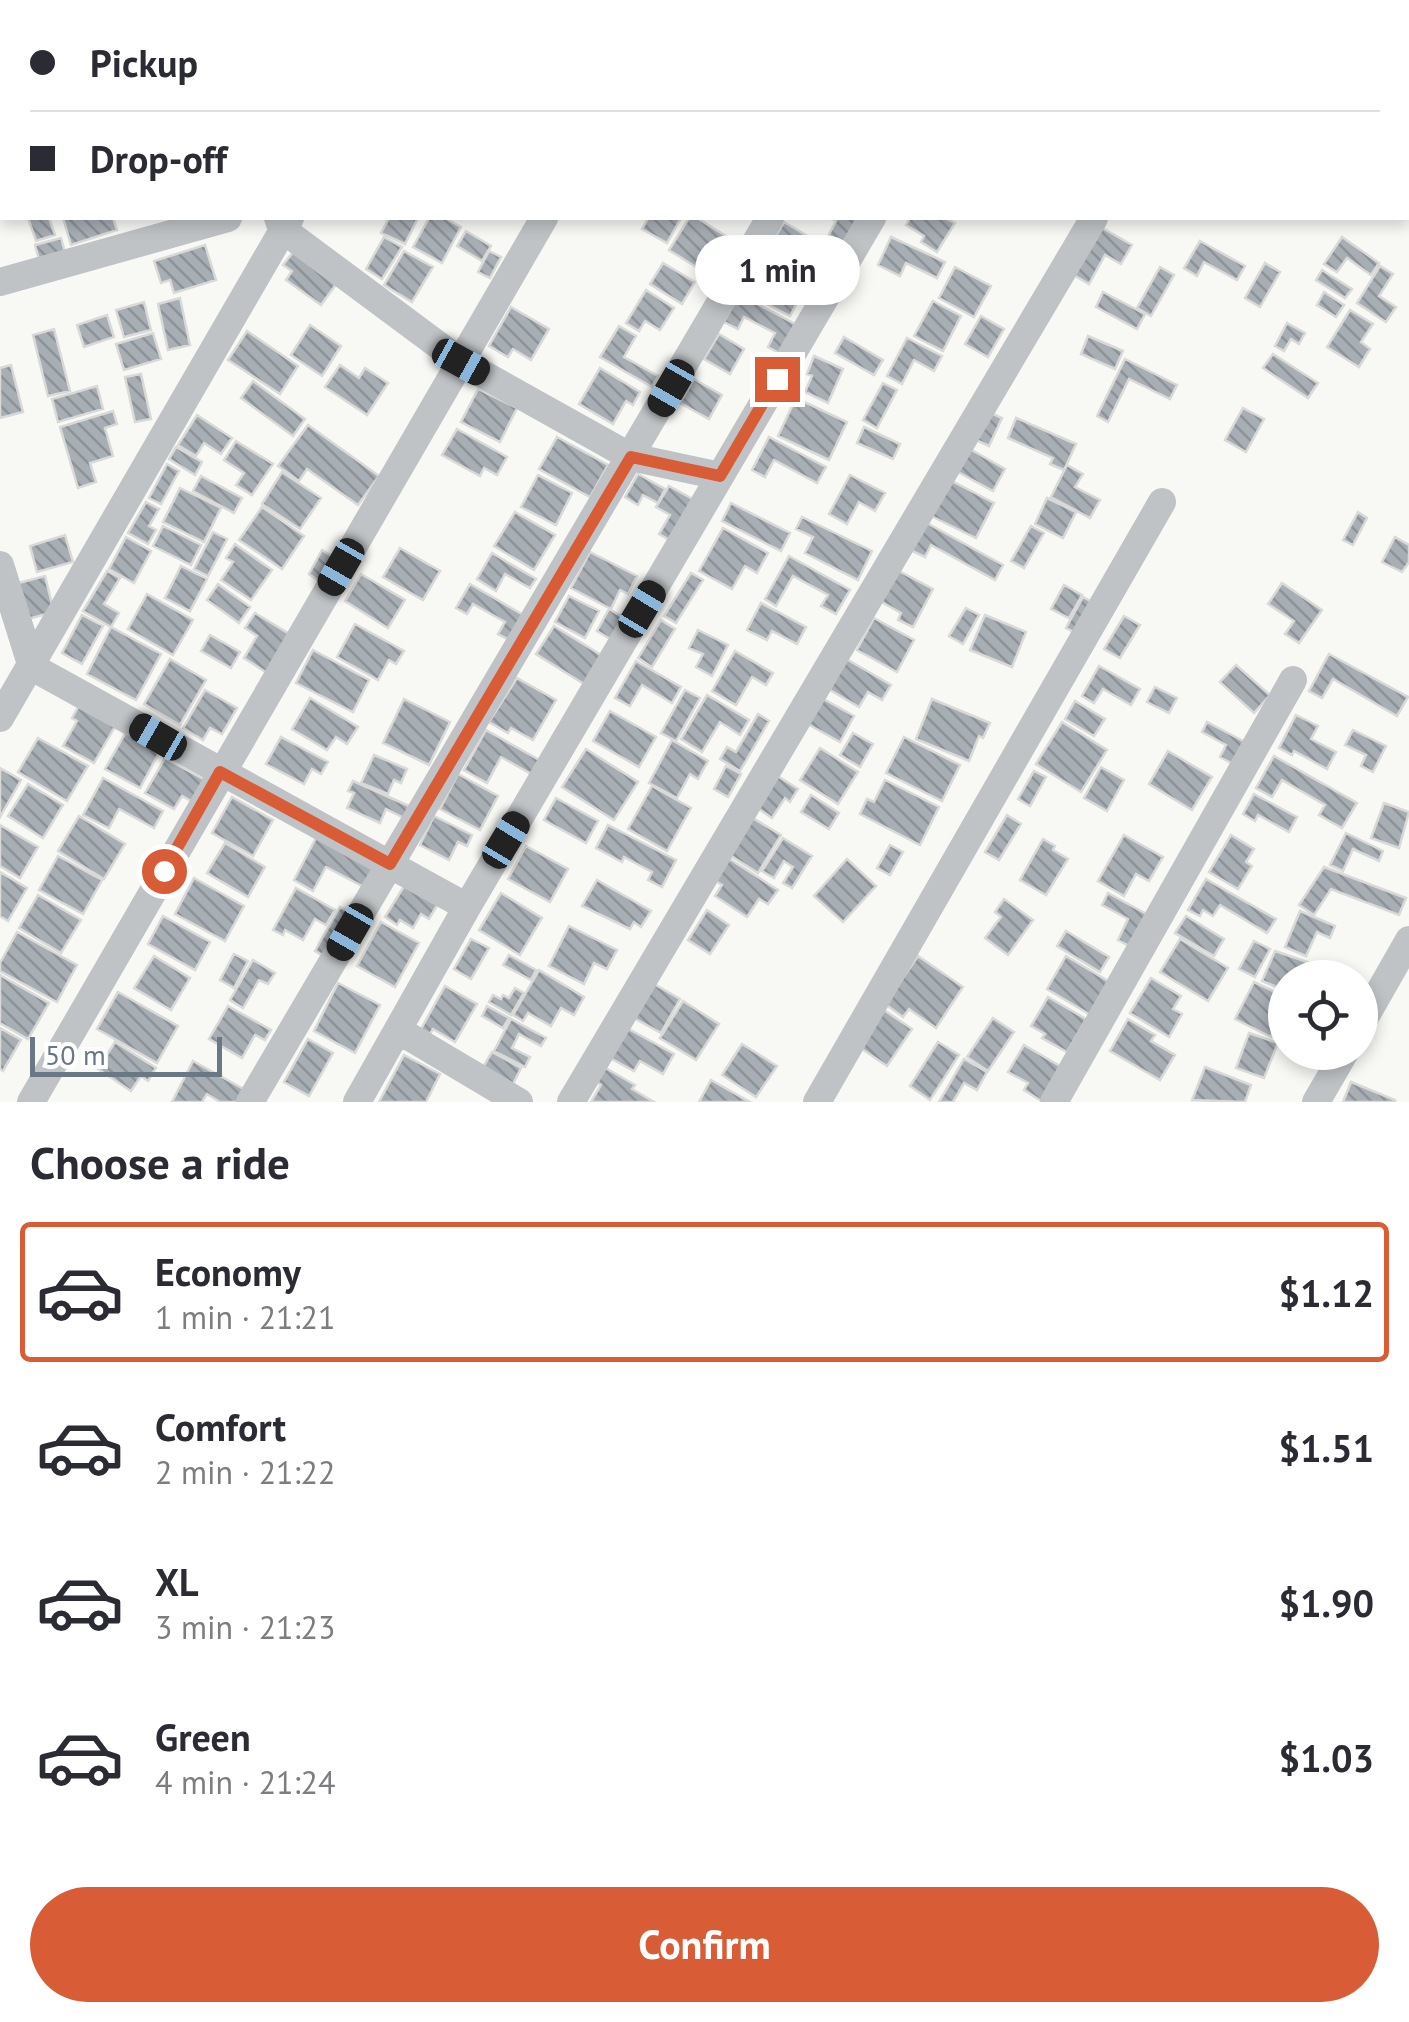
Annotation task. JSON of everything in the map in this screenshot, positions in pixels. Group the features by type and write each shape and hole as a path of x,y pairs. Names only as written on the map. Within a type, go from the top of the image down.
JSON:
{"street":[{"path":"0,282 140,230 213,220"},
{"path":"32,1102 543,220"},
{"path":"250,1102 769,220"},
{"path":"358,1102 871,220"},
{"path":"571,1102 1093,220"},
{"path":"0,718 283,221 461,362 631,457 720,476"},
{"path":"817,1102 1162,502"},
{"path":"0,565 32,667 468,907"},
{"path":"1054,1102 1293,680"},
{"path":"1378,994 1409,940"},
{"path":"398,1030 519,1102"},
{"path":"1316,1102 1335,1070"}],"building":[{"path":"29,220 50,220 55,235 36,241"},
{"path":"64,220 114,220 117,230 71,245"},
{"path":"388,220 417,220 405,244 381,233"},
{"path":"428,220 449,220 461,227 442,263 413,247"},
{"path":"647,220 680,220 667,243 642,229"},
{"path":"688,220 700,220 726,236 704,272 669,250"},
{"path":"859,220 842,249 826,240 836,221"},
{"path":"909,220 955,223 937,252 921,242 924,236 906,225"},
{"path":"784,222 809,237 802,249 819,259 809,276 766,252"},
{"path":"1099,226 1132,245 1121,264 1105,255 1089,284 1072,274"},
{"path":"466,231 491,246 482,261 457,246"},
{"path":"384,237 402,247 382,279 366,269"},
{"path":"891,237 945,262 937,278 906,263 900,276 878,265"},
{"path":"1342,237 1379,263 1371,275 1347,258 1337,272 1324,264"},
{"path":"61,238 66,256 40,263 35,245"},
{"path":"1200,241 1245,266 1237,280 1204,262 1197,276 1184,268"},
{"path":"205,245 216,280 174,293 170,280 161,283 154,261"},
{"path":"294,251 337,283 321,305 286,280 292,271 283,265"},
{"path":"404,251 433,267 412,302 384,285"},
{"path":"489,251 501,257 490,278 478,272"},
{"path":"763,256 770,259 768,264 807,284 790,316 744,292"},
{"path":"663,263 695,282 682,304 650,284"},
{"path":"1265,263 1280,272 1260,307 1245,298"},
{"path":"1380,266 1393,274 1379,296 1396,307 1386,322 1357,303"},
{"path":"955,267 991,286 974,317 939,298"},
{"path":"1160,267 1174,275 1151,316 1137,308"},
{"path":"1322,270 1352,289 1345,298 1316,280"},
{"path":"646,290 674,308 660,330 645,321 639,331 626,323"},
{"path":"1103,292 1145,314 1137,329 1096,307"},
{"path":"1324,292 1344,305 1336,317 1317,305"},
{"path":"739,294 797,325 781,354 768,347 775,333 744,317 738,329 724,322"},
{"path":"180,298 190,345 168,350 158,304"},
{"path":"933,301 961,316 943,351 914,336"},
{"path":"144,302 151,330 124,337 116,310"},
{"path":"511,307 549,329 531,360 513,349 508,357 489,346"},
{"path":"1350,310 1373,324 1361,342 1370,349 1359,367 1327,347"},
{"path":"107,315 114,337 84,347 77,325"},
{"path":"981,316 1004,329 988,357 965,344"},
{"path":"1287,323 1305,333 1299,344 1291,339 1284,351 1275,346"},
{"path":"310,325 341,346 322,376 291,355"},
{"path":"619,326 636,336 624,357 658,376 652,387 600,357"},
{"path":"54,329 70,391 48,396 33,335"},
{"path":"247,331 298,366 280,394 228,360"},
{"path":"153,333 161,359 124,370 116,344"},
{"path":"719,334 744,349 730,374 704,359"},
{"path":"1088,336 1123,351 1115,369 1081,354"},
{"path":"844,337 883,360 874,375 835,353"},
{"path":"907,338 942,356 934,371 914,360 902,384 887,376"},
{"path":"1273,354 1318,383 1308,398 1263,368"},
{"path":"814,356 843,369 828,403 805,392"},
{"path":"1125,359 1177,385 1170,399 1129,379 1108,422 1097,416"},
{"path":"11,365 23,412 0,418 0,368"},
{"path":"340,365 359,378 365,368 388,383 367,415 325,387"},
{"path":"600,368 640,392 633,405 626,401 613,424 579,404"},
{"path":"141,374 151,419 135,422 125,377"},
{"path":"694,379 722,395 709,419 680,403"},
{"path":"253,381 305,419 293,436 241,398"},
{"path":"883,383 897,390 877,428 863,420"},
{"path":"97,386 103,409 58,422 52,399"},
{"path":"478,389 517,408 500,442 461,422"},
{"path":"796,398 847,422 829,460 778,436"},
{"path":"1243,408 1264,419 1246,452 1225,440"},
{"path":"113,411 117,424 105,428 113,456 90,463 96,482 78,488 60,427"},
{"path":"989,412 1002,418 989,446 976,440"},
{"path":"197,415 232,438 221,454 204,443 196,456 178,445"},
{"path":"1016,418 1076,444 1064,470 1050,464 1053,458 1008,438"},
{"path":"308,425 379,476 358,505 307,469 299,481 278,466"},
{"path":"864,427 900,444 893,459 857,443"},
{"path":"457,429 507,457 497,475 484,468 480,476 442,455"},
{"path":"557,437 608,465 590,497 539,469"},
{"path":"769,437 826,467 817,483 774,460 765,477 752,470"},
{"path":"236,441 273,464 252,495 236,485 244,473 224,460"},
{"path":"176,447 202,462 195,475 169,459"},
{"path":"970,449 1005,469 993,491 958,472"},
{"path":"167,464 179,471 161,504 149,498"},
{"path":"1067,465 1083,474 1075,487 1100,500 1090,518 1051,497"},
{"path":"282,472 321,498 300,529 262,504"},
{"path":"638,474 665,489 658,503 643,495 638,505 625,497"},
{"path":"538,475 572,493 556,525 521,507"},
{"path":"850,475 885,493 875,511 859,502 847,524 829,514"},
{"path":"201,476 242,498 234,513 193,491"},
{"path":"950,480 994,503 976,538 931,516"},
{"path":"669,486 698,502 675,543 659,534 670,515 656,507"},
{"path":"180,488 221,508 204,542 163,522"},
{"path":"1047,498 1076,512 1063,538 1035,524"},
{"path":"146,502 159,509 149,526 156,530 148,544 128,533"},
{"path":"731,503 790,533 781,551 722,521"},
{"path":"262,507 304,536 282,569 239,540"},
{"path":"515,512 555,535 534,570 494,546"},
{"path":"1358,512 1367,518 1353,545 1343,540"},
{"path":"802,517 872,551 858,580 805,553 813,537 796,529"},
{"path":"925,522 1003,565 995,580 931,545 925,557 910,550"},
{"path":"163,526 201,545 191,565 153,546"},
{"path":"1031,526 1044,533 1024,568 1011,561"},
{"path":"723,528 768,553 757,573 745,566 732,589 699,571"},
{"path":"213,532 227,539 208,576 194,569"},
{"path":"65,535 73,562 37,572 30,546"},
{"path":"126,537 151,551 134,583 109,569"},
{"path":"1395,537 1409,545 1409,562 1402,572 1382,562"},
{"path":"235,544 272,570 251,600 221,580 233,562 226,558"},
{"path":"400,548 440,571 423,600 383,577"},
{"path":"322,550 333,557 319,581 309,574"},
{"path":"590,552 637,576 628,594 620,590 611,609 571,588"},
{"path":"492,553 536,579 530,588 505,574 496,591 477,579"},
{"path":"789,556 850,590 836,614 821,606 828,595 793,576 776,606 765,599"},
{"path":"181,566 207,579 190,611 165,598"},
{"path":"897,570 933,589 913,627 898,620 901,613 880,601"},
{"path":"107,571 120,578 104,604 119,613 111,627 83,611"},
{"path":"691,573 703,580 676,623 664,616"},
{"path":"361,574 405,600 388,628 345,601"},
{"path":"45,576 54,612 24,620 15,584"},
{"path":"1282,583 1322,610 1299,643 1285,634 1294,621 1268,604"},
{"path":"218,584 250,607 239,623 207,600"},
{"path":"470,584 525,616 511,641 498,634 505,622 473,604 467,614 456,608"},
{"path":"1064,585 1082,595 1069,618 1051,609"},
{"path":"147,594 193,620 173,655 128,629"},
{"path":"569,596 599,611 585,638 555,622"},
{"path":"1083,597 1094,603 1078,634 1066,628"},
{"path":"761,603 806,627 797,644 772,631 767,640 747,630"},
{"path":"966,608 979,615 963,644 949,636"},
{"path":"609,609 624,618 612,640 597,631"},
{"path":"255,613 291,635 267,673 244,658 257,636 245,628"},
{"path":"82,615 103,626 82,664 62,653"},
{"path":"985,615 1026,632 1012,667 970,650"},
{"path":"1124,616 1140,625 1120,658 1104,649"},
{"path":"874,618 914,640 897,672 857,650"},
{"path":"661,620 675,629 652,667 638,658"},
{"path":"355,624 404,651 396,664 389,660 378,680 337,657"},
{"path":"554,626 601,655 584,684 536,654"},
{"path":"111,627 161,654 136,700 87,674"},
{"path":"698,630 728,645 712,676 696,667 703,654 689,648"},
{"path":"210,635 240,652 231,668 201,651"},
{"path":"313,650 369,680 353,712 296,683"},
{"path":"735,651 773,673 766,685 752,677 736,705 712,691"},
{"path":"1329,654 1408,697 1397,716 1333,679 1322,698 1309,691"},
{"path":"843,657 891,685 882,700 868,692 859,707 825,687"},
{"path":"170,659 206,680 180,725 144,704"},
{"path":"636,661 681,687 672,703 642,685 630,706 615,698"},
{"path":"1236,665 1270,695 1254,713 1220,682"},
{"path":"1099,666 1140,689 1131,705 1103,689 1094,703 1082,696"},
{"path":"517,678 556,700 533,740 489,722"},
{"path":"1155,687 1177,698 1169,713 1147,702"},
{"path":"205,690 237,708 222,734 210,728 203,740 183,728"},
{"path":"685,690 700,698 676,741 661,733"},
{"path":"707,695 749,720 740,735 720,722 702,752 681,739"},
{"path":"820,697 854,716 840,742 806,723"},
{"path":"310,698 358,727 347,744 336,737 327,750 292,729"},
{"path":"404,699 450,722 429,765 383,743"},
{"path":"932,699 990,723 983,738 979,736 969,761 916,739"},
{"path":"1075,701 1105,719 1094,736 1065,719"},
{"path":"81,702 117,723 94,763 63,746 77,721 72,718"},
{"path":"610,711 656,737 639,767 593,741"},
{"path":"758,714 769,721 740,771 720,759 727,747 736,752"},
{"path":"1296,715 1318,726 1311,739 1336,752 1327,769 1294,751 1292,755 1279,748"},
{"path":"1062,722 1107,750 1081,792 1036,764"},
{"path":"1207,722 1245,742 1233,764 1220,757 1226,745 1202,732"},
{"path":"486,730 541,761 533,775 501,757 487,783 464,770"},
{"path":"1353,730 1386,746 1373,772 1361,766 1366,755 1345,745"},
{"path":"126,732 160,751 140,788 105,769"},
{"path":"853,733 873,744 860,767 840,755"},
{"path":"281,737 328,762 321,774 312,769 304,784 266,764"},
{"path":"904,737 960,765 942,801 886,773"},
{"path":"38,738 88,766 67,801 18,772"},
{"path":"672,740 708,761 698,779 690,774 677,798 649,783"},
{"path":"820,748 858,772 838,804 800,780"},
{"path":"586,749 638,782 614,820 562,787"},
{"path":"1168,751 1212,777 1192,810 1149,784"},
{"path":"374,755 407,769 401,783 394,780 388,794 361,783"},
{"path":"1274,756 1357,803 1342,828 1319,815 1325,805 1282,780 1272,797 1256,788"},
{"path":"165,758 205,780 193,802 182,796 174,809 145,793"},
{"path":"726,766 741,774 728,797 714,789"},
{"path":"1101,767 1124,780 1107,811 1084,798"},
{"path":"0,768 21,780 0,817"},
{"path":"1034,771 1046,777 1030,806 1018,799"},
{"path":"458,774 498,796 480,830 440,809"},
{"path":"776,775 798,789 790,802 785,798 772,818 756,807"},
{"path":"103,778 163,811 154,828 119,809 109,828 83,815"},
{"path":"885,780 939,807 920,845 860,814 867,799 874,802"},
{"path":"353,781 409,806 404,818 386,809 380,823 347,808 354,793 348,791"},
{"path":"28,784 63,805 43,838 8,816"},
{"path":"652,786 691,808 667,851 628,829"},
{"path":"1254,794 1297,817 1289,832 1258,815 1255,821 1243,814"},
{"path":"811,795 839,813 829,829 801,812"},
{"path":"232,797 273,820 253,856 212,833"},
{"path":"556,798 598,821 586,843 544,820"},
{"path":"1384,803 1409,812 1399,848 1371,838"},
{"path":"1007,815 1021,824 999,860 985,852"},
{"path":"79,816 125,844 104,879 58,851"},
{"path":"434,816 472,835 467,846 458,842 449,860 420,845"},
{"path":"751,817 781,835 758,873 728,854"},
{"path":"0,825 38,847 20,878 0,866"},
{"path":"608,825 676,860 662,887 648,880 652,872 596,848"},
{"path":"1346,833 1383,851 1379,861 1353,849 1343,871 1330,865"},
{"path":"1124,835 1163,857 1149,881 1136,874 1124,896 1098,881"},
{"path":"1231,835 1254,849 1246,862 1252,866 1238,889 1209,872"},
{"path":"317,836 379,862 364,887 326,867 313,891 294,880"},
{"path":"783,838 812,856 792,888 783,883 793,867 784,861 774,878 762,871"},
{"path":"1043,839 1068,859 1046,895 1020,880"},
{"path":"225,843 265,867 248,897 207,873"},
{"path":"890,845 903,852 890,875 877,868"},
{"path":"526,846 568,869 550,902 508,879"},
{"path":"58,856 102,880 83,914 39,890"},
{"path":"728,858 778,890 768,904 759,899 747,917 715,896 722,885 714,880"},
{"path":"847,859 876,886 843,922 814,896"},
{"path":"1324,867 1406,898 1399,915 1331,889 1314,915 1299,905"},
{"path":"0,872 27,888 8,921 0,916"},
{"path":"194,878 244,906 225,941 175,914"},
{"path":"1206,879 1276,919 1267,933 1220,905 1213,916 1203,910 1200,916 1188,910"},
{"path":"597,880 651,911 641,927 634,922 630,929 582,906"},
{"path":"406,883 439,902 429,919 421,914 413,928 400,920 397,925 385,917"},
{"path":"296,888 335,910 326,925 315,919 303,940 285,930 283,935 273,930"},
{"path":"501,893 542,918 520,955 479,930"},
{"path":"1108,893 1152,917 1135,949 1118,940 1128,919 1102,905"},
{"path":"38,895 81,920 61,953 19,928"},
{"path":"1004,899 1033,920 1008,955 985,938 1001,917 995,912"},
{"path":"340,907 354,914 329,959 315,951"},
{"path":"707,910 729,925 710,954 688,940"},
{"path":"1300,911 1335,926 1330,938 1317,932 1306,956 1285,947"},
{"path":"163,916 210,942 195,970 148,944"},
{"path":"1186,916 1224,939 1214,956 1175,933"},
{"path":"381,922 419,943 395,987 357,966"},
{"path":"569,926 617,950 607,969 594,963 584,984 549,966"},
{"path":"1066,931 1109,957 1100,972 1057,946"},
{"path":"17,932 77,965 57,1002 0,971 0,963"},
{"path":"471,939 489,948 471,979 454,969"},
{"path":"1180,939 1228,968 1208,1001 1160,972"},
{"path":"1254,941 1270,949 1255,977 1239,969"},
{"path":"1275,951 1302,960 1271,960"},
{"path":"234,954 248,961 234,988 220,980"},
{"path":"509,955 536,970 531,980 503,965"},
{"path":"154,956 190,978 171,1010 134,988"},
{"path":"918,956 963,987 936,1028 909,1009 903,1017 885,1004"},
{"path":"1066,956 1113,984 1094,1017 1047,989"},
{"path":"253,960 275,973 268,984 259,980 243,1008 230,1000"},
{"path":"539,970 584,997 574,1015 561,1008 551,1026 528,1013 523,1021 513,1015"},
{"path":"0,975 49,1003 28,1039 0,1023"},
{"path":"1151,978 1181,996 1173,1009 1182,1014 1169,1037 1130,1013"},
{"path":"1254,982 1268,989 1268,1036 1235,1019"},
{"path":"338,983 380,1005 355,1053 314,1031"},
{"path":"654,984 680,999 661,1033 634,1018"},
{"path":"445,986 477,1004 455,1042 433,1029 430,1034 421,1029"},
{"path":"515,988 524,993 511,1015 489,1002 493,995 509,998"},
{"path":"118,992 178,1026 157,1063 97,1029"},
{"path":"1048,997 1086,1019 1067,1052 1042,1038 1045,1034 1031,1026"},
{"path":"683,1001 719,1024 696,1060 660,1038"},
{"path":"228,1006 271,1030 265,1040 255,1035 242,1058 209,1039"},
{"path":"487,1006 509,1018 503,1028 482,1016"},
{"path":"884,1010 912,1029 887,1066 859,1047"},
{"path":"993,1018 1014,1032 988,1071 967,1057"},
{"path":"511,1019 546,1038 541,1046 519,1034 512,1048 530,1057 525,1067 494,1051"},
{"path":"1128,1019 1155,1035 1151,1041 1175,1055 1160,1080 1110,1051"},
{"path":"0,1028 21,1040 3,1071 0,1069"},
{"path":"627,1028 674,1054 663,1074 640,1061 634,1071 610,1058"},
{"path":"1249,1033 1268,1040 1264,1078 1236,1068"},
{"path":"308,1039 333,1053 309,1096 284,1082"},
{"path":"115,1042 156,1068 148,1081 141,1076 131,1091 98,1069"},
{"path":"938,1042 959,1055 930,1100 910,1086"},
{"path":"742,1044 777,1066 756,1097 722,1075"},
{"path":"1024,1045 1065,1069 1043,1102 1024,1090 1028,1083 1008,1072"},
{"path":"492,1052 521,1068 513,1084 483,1067"},
{"path":"404,1055 440,1074 426,1102 379,1102"},
{"path":"964,1059 987,1072 977,1090 964,1083 953,1102 939,1102"},
{"path":"193,1061 249,1092 243,1102 220,1102 207,1094 202,1102 172,1102"},
{"path":"604,1067 635,1085 632,1089 654,1102 591,1102 601,1085 595,1081"},
{"path":"1205,1067 1251,1085 1245,1102 1192,1100"},
{"path":"711,1080 750,1102 699,1102"},
{"path":"1351,1082 1395,1100 1395,1102 1343,1102"}],"route":[{"path":"164,871 220,772 390,864 631,457 720,476 777,379"}]}
